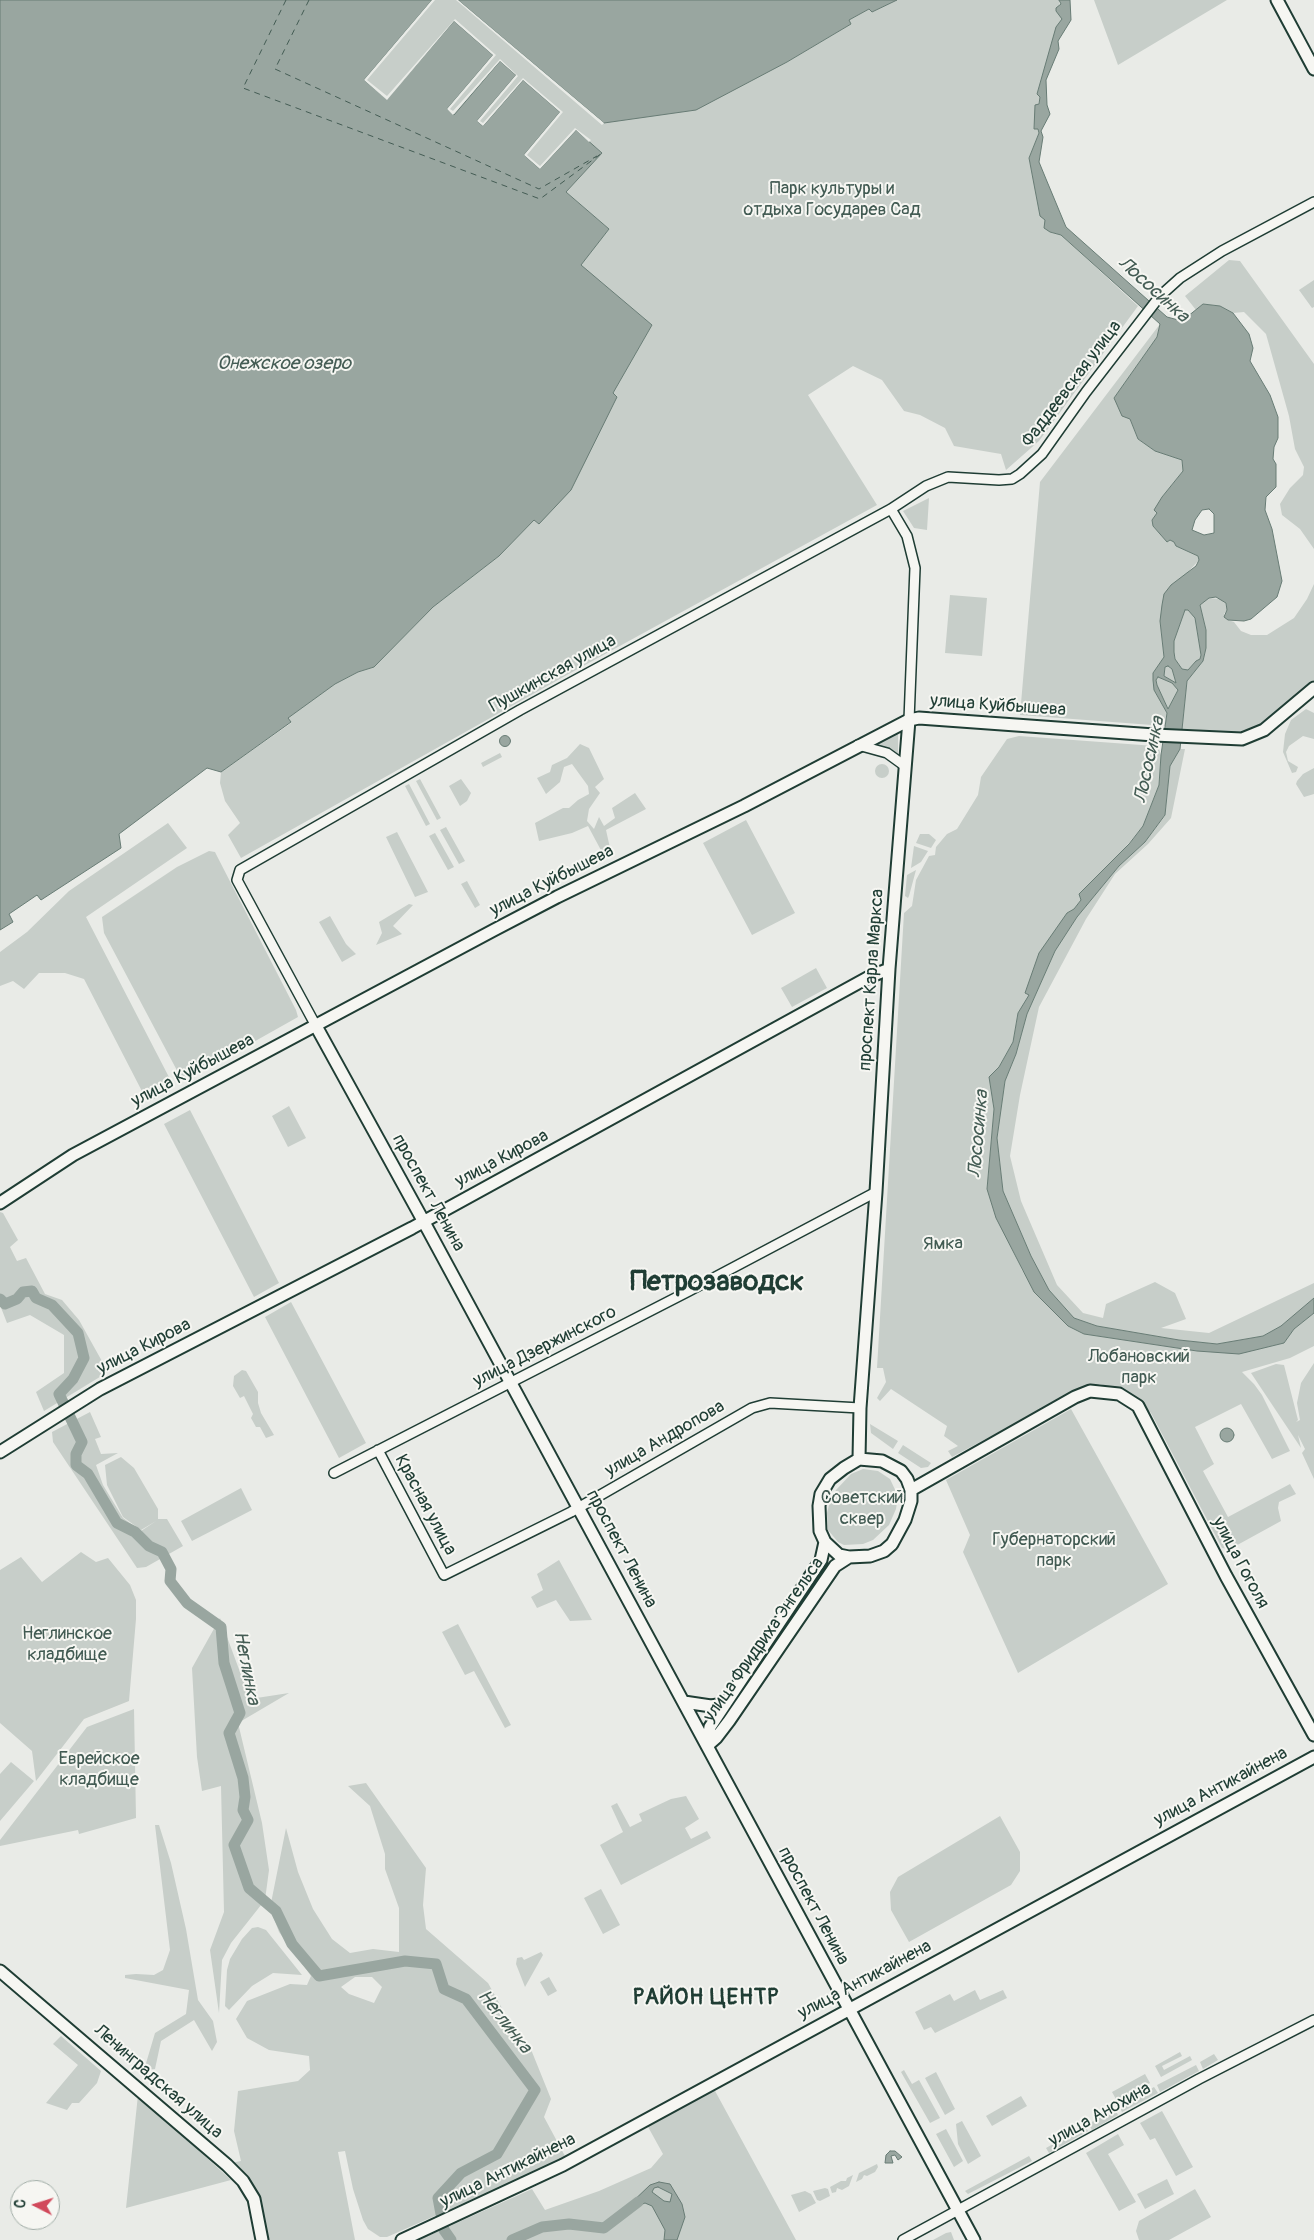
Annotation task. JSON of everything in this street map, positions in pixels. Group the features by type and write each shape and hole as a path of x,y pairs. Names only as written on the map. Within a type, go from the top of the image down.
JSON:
{"main road":[{"path":"1277,0 1314,69"},
{"name":"улица Куйбышева","path":"0,1203 73,1155 192,1090 316,1026 541,905 744,806 908,720 919,718 1154,735 1242,739 1264,730 1314,688"},
{"name":"проспект Карла Маркса","path":"859,1459 860,1408 876,1192 889,969 908,720"},
{"name":"улица Кирова","path":"0,1452 100,1389 424,1222 869,977 889,969"},
{"name":"проспект Ленина","path":"316,1026 424,1222 974,2240"},
{"name":"улица Гоголя","path":"911,1490 1075,1397 1090,1391 1119,1394 1138,1406 1226,1576 1314,1735"},
{"path":"859,1459 874,1459 892,1465 901,1471 907,1479 911,1490 911,1501 906,1520 892,1544 884,1550 870,1556 849,1558 839,1554 825,1542 818,1518 822,1494 830,1479 844,1468 859,1459"},
{"name":"улица Фридриха Энгельса","path":"707,1746 707,1734 721,1708 821,1560 825,1542"},
{"name":"улица Фридриха Энгельса","path":"707,1746 729,1721 835,1566 849,1558"},
{"path":"684,1702 721,1708 722,1720 729,1721"},
{"name":"улица Антикайнена","path":"402,2240 563,2165 1314,1756"},
{"name":"Ленинградская улица","path":"0,1971 227,2165 243,2182 254,2199 262,2240"}],"street":[{"name":"Фаддеевская улица","path":"891,509 926,486 948,478 998,480 1012,479 1020,474 1042,454 1160,296 1180,278 1222,251 1314,202"},
{"name":"проспект Карла Маркса","path":"891,509 907,536 915,568 908,720"},
{"name":"Пушкинская улица","path":"237,876 244,867 520,710 891,509"},
{"path":"858,745 887,753 904,766"},
{"name":"проспект Ленина","path":"237,876 316,1026"},
{"name":"улица Дзержинского","path":"334,1473 511,1383 876,1192"},
{"name":"улица Андропова","path":"444,1575 578,1508 752,1408 770,1403 860,1408"},
{"name":"Красная улица","path":"378,1450 444,1575"},
{"name":"улица Анохина","path":"903,2240 1200,2079 1314,2020"}],"green space":[{"name":"Парк культуры и отдыха Государев Сад","path":"432,0 458,0 604,123 787,62 851,24 849,20 869,9 872,12 897,0 1059,0 1062,19 1037,94 1040,97 1034,129 1038,129 1039,133 1029,158 1031,169 1050,232 1061,235 1138,306 1039,441 1006,470 1001,454 954,446 945,428 920,415 904,411 882,380 853,366 808,395 877,505 565,676 241,858 228,835 240,823 225,801 220,783 221,772 291,723 287,718 335,684 358,672 374,667 433,607 499,556 534,520 539,524 617,396 612,394 652,325 580,265 609,229 566,192 602,153 576,130 540,169 483,126 453,115 387,100 364,80"},
{"path":"1094,0 1227,0 1118,65"},
{"path":"1229,260 1240,261 1314,364 1314,549 1300,529 1282,515 1280,504 1290,488 1303,475 1304,467 1295,449 1289,416 1266,334 1244,312 1233,313 1220,306 1203,304 1196,310 1185,296"},
{"path":"1314,280 1314,307 1312,308 1299,290"},
{"path":"1160,324 1157,337 1114,398 1130,419 1138,439 1155,451 1182,460 1183,471 1162,497 1156,517 1152,520 1153,526 1167,542 1170,540 1174,542 1176,546 1198,556 1199,560 1189,571 1160,621 1164,657 1153,673 1154,690 1167,713 1165,726 1020,715 1040,482"},
{"path":"929,498 927,530 914,528 903,511"},
{"path":"1314,584 1314,680 1258,728 1248,733 1182,729 1187,681 1203,661 1206,648 1206,630 1200,605 1203,601 1209,598 1221,599 1226,603 1227,610 1224,614 1241,631 1251,635 1267,635 1294,618 1307,599"},
{"path":"950,595 987,598 982,656 945,653"},
{"path":"1185,610 1188,610 1195,618 1201,655 1200,659 1188,670 1182,669 1175,659 1174,652 1174,641"},
{"path":"1168,666 1172,669 1176,684 1164,676 1165,667"},
{"path":"1158,677 1172,683 1178,690 1168,709 1157,685 1156,680"},
{"path":"1306,709 1314,713 1314,739 1303,736 1289,746 1286,752 1288,761 1298,767 1296,772 1292,773 1283,752 1285,734 1291,720"},
{"path":"898,733 898,757 882,747 869,744"},
{"path":"1019,736 1155,746 1159,749 1161,755 1159,785 1143,826 1074,909 1067,913 1026,993 1030,995 1018,1013 1013,1042 999,1067 990,1077 994,1109 987,1189 1022,1270 1068,1326 1084,1334 1197,1351 1272,1346 1284,1343 1294,1329 1314,1313 1314,1346 1290,1358 1242,1372 1262,1395 1290,1451 1272,1459 1241,1404 1195,1427 1214,1464 1203,1471 1228,1517 1290,1484 1296,1494 1279,1502 1278,1508 1281,1521 1230,1549 1222,1548 1151,1413 1127,1392 1100,1384 1068,1395 952,1457 948,1451 958,1446 944,1436 947,1426 891,1389 880,1401 877,1398 886,1382 883,1368 877,1368 904,913 912,906 916,880 929,856 935,855 936,847 947,834 957,829 978,795 981,777 1007,739"},
{"path":"580,744 589,748 604,779 595,787 600,793 589,809 587,821 594,829 599,817 604,826 615,818 612,808 635,793 646,809 606,830 610,848 603,854 588,826 572,833 539,841 535,823 563,808 569,808 589,794 588,786 572,764 564,767 560,782 546,794 537,778 550,772 552,765 567,758"},
{"path":"1180,749 1185,749 1171,818 1148,844 1115,874 1086,919 1039,1007 1020,1095 1010,1156 1021,1201 1057,1285 1083,1313 1103,1318 1106,1304 1155,1282 1175,1293 1186,1319 1161,1328 1209,1333 1314,1283 1314,1298 1281,1326 1263,1336 1217,1344 1179,1340 1097,1326 1074,1318 1049,1290 1031,1256 1003,1191 997,1138 1005,1081 1016,1054 1027,1014 1055,951 1077,917 1119,866 1145,842 1165,816 1170,766"},
{"path":"500,753 502,757 483,767 481,763"},
{"path":"882,764 887,766 889,771 887,776 882,778 877,776 875,771 877,766"},
{"path":"1314,768 1314,794 1304,797 1296,784 1297,781 1303,774"},
{"path":"420,779 441,818 437,820 416,781"},
{"path":"461,779 471,793 467,801 460,806 449,786"},
{"path":"409,784 430,824 426,826 405,786"},
{"path":"746,820 795,913 752,935 703,843"},
{"path":"168,823 187,848 86,917 171,1081 170,1090 150,1101 146,1099 84,979 65,973 39,973 24,989 13,981 0,986 0,952 27,932 69,891"},
{"path":"446,827 465,861 459,864 440,830"},
{"path":"397,832 428,892 415,897 386,837"},
{"path":"435,833 454,867 448,870 429,836"},
{"path":"920,834 929,834 936,840 931,848 916,843"},
{"path":"914,846 928,851 921,862 911,868"},
{"path":"209,851 215,852 298,1017 193,1076 181,1078 104,933 102,917 177,867"},
{"path":"916,870 908,898 905,896 907,875"},
{"path":"467,881 480,905 475,908 461,884"},
{"path":"409,904 413,905 393,926 402,934 376,945 382,933 379,922"},
{"path":"330,916 346,944 356,954 342,962 319,922"},
{"path":"816,968 827,988 792,1007 781,988"},
{"path":"289,1106 306,1138 288,1147 272,1116"},
{"path":"190,1110 279,1283 254,1297 164,1124"},
{"path":"0,1212 3,1213 18,1240 10,1247 17,1261 26,1258 45,1294 62,1300 79,1320 108,1372 44,1411 36,1392 64,1373 64,1335 30,1315 7,1323 0,1305"},
{"path":"291,1302 366,1443 339,1458 265,1317"},
{"path":"1314,1363 1314,1479 1302,1453 1305,1449 1298,1435 1301,1448 1251,1373 1276,1364 1284,1365 1298,1420 1296,1422 1300,1420 1297,1403 1301,1383"},
{"path":"242,1370 246,1371 258,1392 258,1403 261,1413 274,1435 266,1438 260,1427 256,1427 251,1418 253,1414 244,1396 240,1398 233,1386 234,1376"},
{"name":"Губернаторский парк","path":"1071,1409 1168,1584 1018,1673 963,1552 970,1535 946,1480"},
{"path":"90,1412 101,1437 95,1439 101,1454 118,1453 96,1465 103,1485 123,1518 141,1531 156,1521 141,1530 123,1517 107,1485 105,1465 121,1457 134,1468 158,1509 158,1519 167,1519 183,1546 146,1567 137,1568 53,1442 52,1432"},
{"path":"870,1424 898,1441 893,1449 871,1433"},
{"path":"903,1445 931,1463 928,1467 921,1468 898,1453"},
{"name":"Советский сквер","path":"863,1469 878,1471 890,1479 898,1496 896,1509 889,1525 873,1540 863,1544 844,1545 838,1542 828,1530 827,1513 830,1501 836,1490 851,1474"},
{"path":"241,1488 252,1510 192,1541 181,1521"},
{"name":"Неглинское кладбище","path":"81,1552 96,1562 108,1558 130,1585 136,1600 129,1701 84,1719 36,1781 32,1751 0,1723 0,1570 21,1557 42,1582"},
{"path":"559,1560 592,1620 570,1621 556,1600 537,1608 531,1597 543,1590 537,1574"},
{"path":"823,1566 828,1569 726,1715 726,1710"},
{"path":"220,1618 250,1699 289,1693 238,1723 262,1823 269,1870 265,1900 231,1943 222,1960 219,2013 210,1950 224,1912 221,1786 202,1791 197,1757 192,1668"},
{"path":"458,1624 511,1725 505,1728 474,1671 465,1675 442,1632"},
{"name":"Еврейское кладбище","path":"134,1709 136,1818 79,1834 78,1830 0,1846 0,1840 87,1727"},
{"path":"11,1762 34,1781 0,1821 0,1774"},
{"path":"366,1783 426,1868 423,1905 426,1929 488,1983 518,2037 530,2047 551,2099 544,2117 566,2158 387,2237 380,2237 368,2229 363,2220 353,2189 345,2151 338,2152 355,2240 266,2240 259,2201 231,2163 241,2161 234,2131 238,2091 298,2081 310,2070 309,2056 269,2050 247,2038 236,2019 247,2001 290,1984 307,1985 311,1976 279,1932 270,1908 286,1828 298,1872 313,1909 332,1939 350,1953 373,1949 399,1952 399,1908 385,1869 385,1854 370,1806 348,1786","holes":["355,1977 372,1977 382,1987 374,2003 349,1994 341,1987"]},
{"path":"686,1796 699,1819 685,1828 691,1839 707,1831 711,1838 621,1885 600,1845 623,1832 611,1806 617,1803 630,1827 642,1821 639,1814 671,1799"},
{"path":"1000,1816 1020,1852 1020,1871 1011,1885 909,1942 891,1910 890,1892 898,1877"},
{"path":"155,1825 159,1825 171,1863 186,1929 198,2000 213,2021 217,2042 212,2051 194,2020 161,2041 155,2069 144,2070 155,2033 186,2014 189,1990 125,1978 125,1975 154,1975 163,1970 170,1950"},
{"path":"601,1889 620,1925 603,1934 584,1898"},
{"path":"258,1927 266,1930 302,1975 273,1973 252,1986 229,2010 225,2006 227,1970 230,1959 242,1939 252,1928"},
{"path":"541,1952 543,1955 525,1987 516,1964 517,1958 522,1957 524,1960"},
{"path":"549,1977 557,1991 548,1996 540,1982"},
{"path":"975,1990 980,2000 1003,1990 1007,1998 935,2033 931,2027 924,2030 915,2012 950,1994 954,2001"},
{"path":"61,2036 101,2071 97,2083 79,2103 72,2103 67,2110 46,2103 78,2065 53,2044"},
{"path":"1180,2052 1182,2056 1162,2066 1164,2070 1190,2056 1192,2060 1161,2077 1155,2066"},
{"path":"1214,2054 1218,2060 1203,2069 1200,2062"},
{"path":"1196,2065 1199,2071 1160,2092 1157,2085"},
{"path":"904,2070 912,2084 919,2080 940,2118 930,2123 901,2072"},
{"path":"936,2072 955,2109 945,2115 925,2078"},
{"path":"1145,2074 1150,2083 1117,2101 1112,2092"},
{"path":"1154,2087 1158,2093 1122,2112 1119,2106"},
{"path":"714,2089 796,2240 419,2240 532,2189 545,2210 599,2191 651,2168 663,2154 647,2125"},
{"path":"138,2095 231,2180 126,2208"},
{"path":"1021,2096 1027,2106 992,2126 986,2116"},
{"path":"1115,2109 1118,2115 1092,2130 1088,2124"},
{"path":"1162,2111 1193,2167 1176,2176 1155,2138 1150,2140 1140,2123"},
{"path":"962,2121 981,2156 968,2164 958,2144 956,2124"},
{"path":"1085,2126 1088,2131 1049,2153 1046,2148"},
{"path":"946,2129 963,2161 954,2167 936,2134"},
{"path":"1118,2134 1124,2145 1108,2154 1136,2202 1119,2211 1086,2153"},
{"path":"1029,2156 1032,2161 968,2194 965,2191"},
{"path":"877,2164 878,2167 875,2172 867,2176 864,2175 862,2179 856,2182 859,2173"},
{"path":"853,2175 849,2186 842,2190 837,2188 836,2192 832,2193 830,2187 841,2181 846,2181 847,2178"},
{"path":"1167,2179 1174,2194 1145,2209 1137,2194"},
{"path":"828,2189 830,2196 820,2201 817,2200 813,2191"},
{"path":"1195,2189 1211,2217 1169,2240 1139,2240 1136,2231 1139,2221"},
{"path":"805,2191 811,2194 816,2203 799,2212 791,2195"},
{"path":"951,2232 954,2240 933,2240 946,2233"}],"water":[{"name":"Онежское озеро","path":"0,0 432,0 364,80 387,99 454,21 493,55 447,109 454,115 500,61 516,75 477,121 483,126 523,80 560,112 524,155 540,169 576,130 602,153 566,192 609,229 581,265 652,325 613,393 617,397 571,490 539,524 534,520 499,556 433,607 374,667 358,672 335,684 288,718 291,722 221,772 207,768 119,834 121,848 41,900 37,895 9,914 13,922 0,930"},
{"path":"458,0 897,0 872,12 869,9 849,20 851,24 787,62 696,110 604,123"},
{"path":"1059,0 1070,0 1071,20 1058,41 1059,49 1046,80 1047,105 1050,114 1041,131 1043,137 1039,162 1066,227 1167,317 1182,321 1203,304 1220,306 1233,313 1249,334 1253,348 1250,361 1270,395 1278,417 1278,438 1274,447 1273,459 1276,464 1276,487 1266,497 1265,510 1272,529 1282,581 1277,597 1251,619 1244,621 1228,620 1224,617 1227,610 1226,603 1216,597 1209,598 1200,605 1206,630 1206,648 1203,661 1187,681 1180,749 1170,766 1165,815 1145,842 1119,866 1077,917 1055,951 1027,1014 1016,1054 1005,1081 997,1138 1003,1191 1031,1256 1049,1290 1074,1318 1097,1326 1179,1340 1217,1344 1263,1336 1281,1326 1314,1298 1314,1313 1294,1329 1284,1343 1239,1354 1197,1351 1084,1334 1068,1326 1034,1292 996,1218 987,1189 994,1109 989,1077 999,1067 1013,1042 1018,1013 1029,995 1025,993 1039,953 1067,913 1074,909 1081,900 1079,894 1129,844 1143,826 1159,785 1167,713 1154,690 1153,673 1164,657 1160,621 1162,605 1164,594 1171,585 1196,566 1199,560 1198,556 1176,546 1174,542 1170,540 1167,542 1153,526 1152,520 1157,513 1154,510 1183,471 1182,460 1155,451 1138,439 1130,419 1122,416 1114,398 1157,337 1160,324 1061,235 1044,228 1045,220 1040,216 1029,158 1039,133 1038,129 1034,129 1035,105 1039,104 1040,97 1037,94 1056,27 1062,19 1056,11 1056,8 1061,4","holes":["1209,509 1214,514 1214,533 1204,535 1192,530 1195,520 1202,510","1185,610 1188,610 1195,618 1201,655 1200,659 1188,670 1182,669 1175,659 1174,641","1168,666 1172,669 1176,683 1164,676 1165,667","1158,677 1172,683 1178,690 1168,709 1156,680"]},
{"path":"505,735 511,741 505,747 499,741"},
{"path":"1224,1428 1230,1428 1234,1435 1230,1442 1224,1442 1220,1438 1220,1432"},
{"path":"890,2151 895,2151 902,2157 898,2160 895,2155 891,2156 893,2163 885,2163 886,2155"},
{"path":"659,2182 670,2184 682,2204 685,2217 677,2240 664,2240 665,2230 652,2206 645,2203 626,2211 627,2207 650,2185","holes":["658,2187 672,2194 670,2202 664,2201 652,2192 654,2188"]}],"pier":[{"path":"432,0 435,0 367,80 387,96 455,19 496,55 450,109 453,111 500,59 518,76 480,121 483,123 523,78 563,112 527,155 540,166 575,128 591,140 589,142 576,130 540,169 524,155 560,112 523,80 483,126 477,121 516,75 500,61 453,115 447,109 493,55 454,21 387,100 364,80"},
{"path":"456,0 458,0 604,123 602,125"}],"waterway":[{"name":"Неглинка","path":"0,1299 5,1304 17,1299 23,1292 32,1291 36,1298 52,1305 78,1333 84,1358 73,1379 59,1394 82,1442 76,1454 76,1465 88,1474 117,1523 135,1532 149,1546 162,1552 171,1569 170,1581 187,1603 221,1627 224,1663 240,1713 229,1733 243,1778 245,1797 243,1810 248,1820 234,1845 249,1888 276,1911 292,1944 319,1976 405,1961 436,1964 444,1989 466,1999 535,2090 497,2154 461,2173 438,2198 444,2230 451,2240"},
{"name":"Неглинка","path":"512,2240 542,2227 569,2224 604,2228 638,2202"}],"ferry route":[{"path":"286,0 243,88 540,199 602,153"},
{"path":"309,0 275,69 539,189 597,156"}],"district":[{"name":"Петрозаводск","path":"717,1283"},
{"name":"РАЙОН ЦЕНТР","path":"706,1998"}],"water label":[{"name":"Лососинка","path":"1153,290"},
{"name":"Лососинка","path":"1150,760"},
{"name":"Лососинка","path":"979,1134"}],"park label":[{"name":"Ямка","path":"943,1244"},
{"name":"Лобановский парк","path":"1139,1367"}]}
